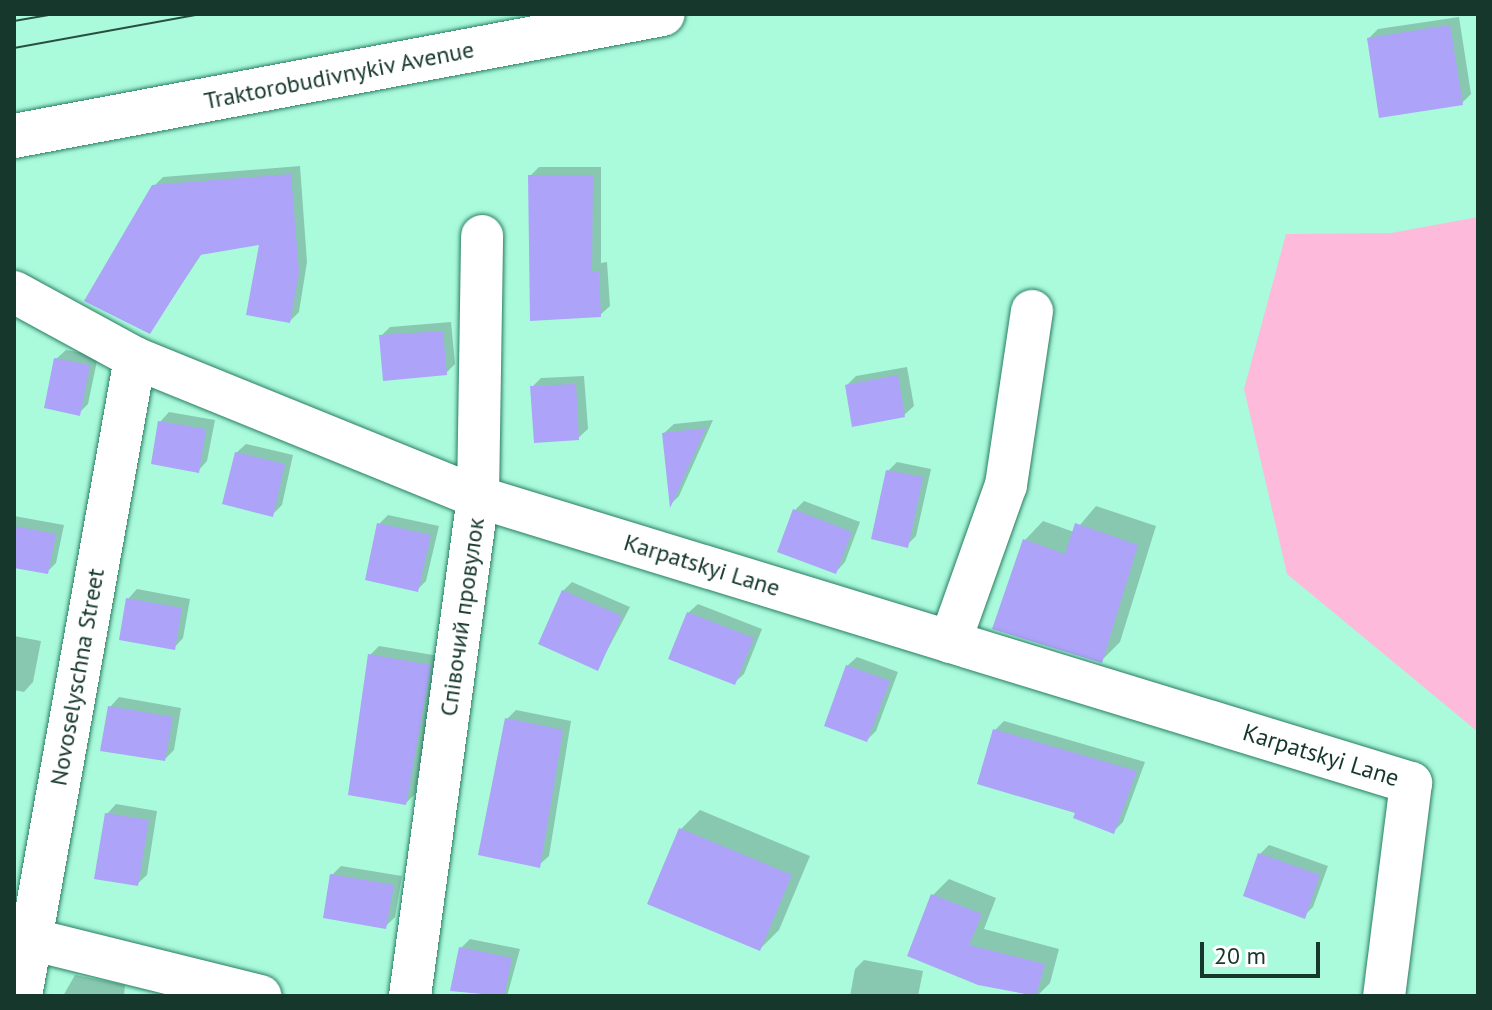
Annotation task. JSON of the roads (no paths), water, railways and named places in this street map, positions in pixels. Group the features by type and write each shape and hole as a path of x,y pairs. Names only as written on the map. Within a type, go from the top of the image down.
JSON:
{"main road":[{"name":"Traktorobudivnykiv Avenue","path":"14,136 663,14"}],"street":[{"name":"Співочий провулок","path":"410,996 478,497 482,236"},
{"name":"Karpatskyi Lane","path":"14,292 135,358 478,497 1411,783 1384,996"},
{"path":"950,642 1006,485 1032,311"},
{"name":"Novoselyschna Street","path":"21,996 22,937 135,358"},
{"path":"22,937 261,996"}],"tram line":[{"path":"14,21 54,14"},
{"path":"14,48 201,14"}]}
